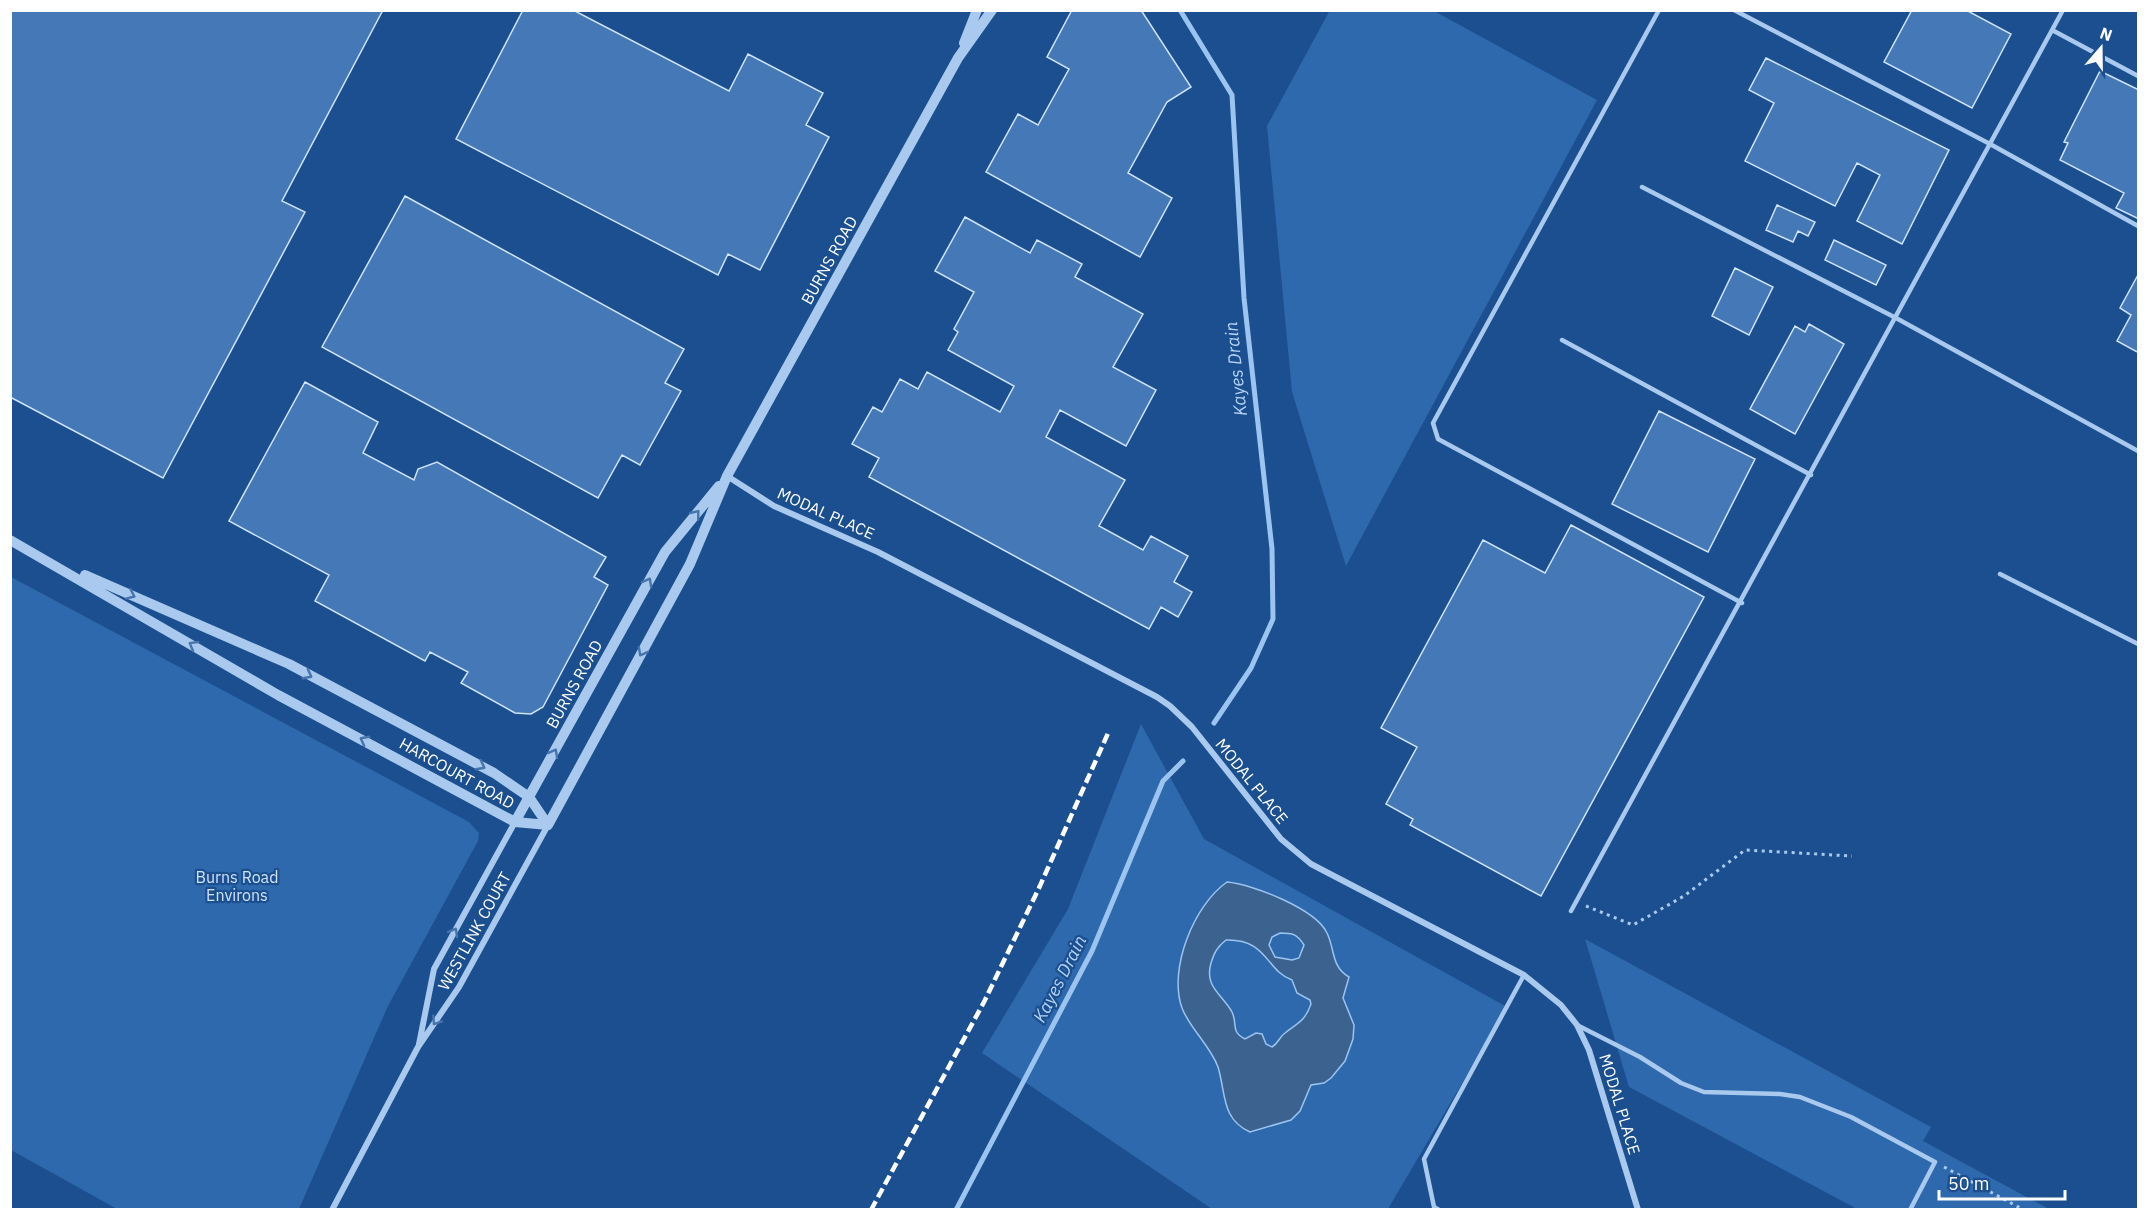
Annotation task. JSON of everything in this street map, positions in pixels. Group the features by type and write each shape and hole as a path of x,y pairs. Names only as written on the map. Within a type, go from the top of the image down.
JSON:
{"street":[{"name":"BURNS ROAD","path":"958,58 976,10"},
{"name":"BURNS ROAD","path":"548,825 690,564 727,476 958,58 992,10"},
{"name":"BURNS ROAD","path":"515,822 665,552 727,476"},
{"name":"MODAL PLACE","path":"727,476 774,506 879,552 1157,697 1192,727 1281,839 1311,864 1524,975 1562,1005 1577,1025 1589,1050 1638,1209"},
{"name":"HARCOURT ROAD","path":"10,540 278,695 515,822 548,825"},
{"name":"HARCOURT ROAD","path":"39,555 289,664 494,773 529,797 548,825"},
{"name":"WESTLINK COURT","path":"418,1047 434,969 515,822"},
{"name":"WESTLINK COURT","path":"332,1209 418,1047 459,987 548,825"}],"lane":[{"path":"1659,10 1433,423 1438,439 1742,603"},
{"path":"1734,10 1990,144 2139,226"},
{"path":"1571,911 1742,603 2062,10"},
{"path":"2052,30 2139,76"},
{"path":"1642,187 1896,318 2139,451"},
{"path":"1562,340 1811,475"},
{"path":"2000,574 2139,644"},
{"path":"1438,1209 1434,1207 1424,1160 1524,975"},
{"path":"1577,1025 1696,1089 1729,1094 1780,1094 1800,1098 1851,1117 1935,1162 1910,1209"}],"path":[{"path":"1576,901 1602,915 1633,925 1684,896 1745,850 1852,856"},
{"path":"1935,1162 2024,1209"}],"green space":[{"path":"1330,10 1434,11 1597,100 1346,566 1292,392 1267,126"},
{"name":"Burns Road Environs","path":"11,577 469,822 479,833 478,841 388,1006 299,1209 117,1209 11,1150"},
{"path":"1141,724 1204,839 1507,1007 1388,1209 1212,1209 982,1053 1068,909"},
{"path":"1585,939 1931,1127 1923,1141 2049,1209 1857,1209 1629,1087"}],"shaded area":[{"path":"1227,882 1252,887 1282,899 1310,915 1321,924 1327,933 1336,963 1349,977 1343,998 1354,1025 1353,1039 1345,1061 1324,1083 1311,1085 1300,1111 1291,1120 1250,1132 1241,1127 1229,1113 1218,1067 1186,1016 1179,992 1178,975 1187,939 1204,906","holes":["1280,933 1297,936 1301,941 1304,945 1299,958 1292,960 1275,957 1269,945 1272,937","1226,940 1250,944 1276,969 1292,980 1297,993 1310,1000 1311,1004 1304,1018 1272,1047 1266,1044 1262,1034 1256,1033 1245,1039 1237,1033 1232,1012 1212,984 1209,971 1213,956"]}],"building":[{"path":"10,10 383,10 282,201 305,212 163,478 10,397"},
{"path":"523,10 573,10 729,91 748,54 823,93 806,125 829,137 760,270 728,254 718,275 456,139"},
{"path":"1072,10 1141,10 1191,87 1167,102 1128,173 1172,198 1140,257 986,172 1018,114 1038,125 1069,69 1047,57"},
{"path":"1912,10 1966,10 2011,34 1972,108 1884,62"},
{"path":"1766,58 1949,150 1902,244 1857,221 1880,175 1857,163 1835,206 1745,161 1774,103 1749,90"},
{"path":"2100,71 2139,90 2139,219 2116,208 2124,193 2060,160 2068,143 2064,142"},
{"path":"405,196 684,349 665,383 681,391 640,465 622,455 598,498 322,347"},
{"path":"1777,205 1815,222 1808,236 1798,231 1793,242 1766,230"},
{"path":"965,217 1030,253 1037,240 1082,264 1075,277 1143,314 1113,367 1156,390 1126,446 1060,410 1046,437 1125,480 1099,526 1143,550 1151,536 1188,556 1174,582 1192,592 1178,617 1161,607 1149,629 869,477 879,458 852,444 873,407 882,412 900,379 918,389 927,372 1000,412 1014,386 948,350 958,332 954,329 974,292 935,271"},
{"path":"1834,240 1886,265 1876,285 1825,260"},
{"path":"1735,268 1773,287 1749,335 1712,316"},
{"path":"2139,273 2139,353 2117,341 2131,315 2120,308"},
{"path":"1809,324 1844,344 1795,434 1750,409 1795,326 1805,332"},
{"path":"305,382 378,422 363,453 414,480 418,469 437,462 606,557 594,577 608,585 543,707 531,714 515,713 461,683 468,672 430,652 425,661 315,601 329,575 229,521"},
{"path":"1659,411 1755,459 1708,552 1612,504"},
{"path":"1571,525 1704,597 1541,896 1410,825 1413,819 1386,804 1417,747 1381,728 1483,540 1545,573"}],"waterway":[{"name":"Kayes Drain","path":"1180,10 1232,95 1244,298 1272,549 1273,619 1251,668 1214,723"},
{"name":"Kayes Drain","path":"956,1210 1092,951 1163,781 1183,761"}],"railway":[{"path":"871,1210 984,1002 1039,888 1109,731"}]}
